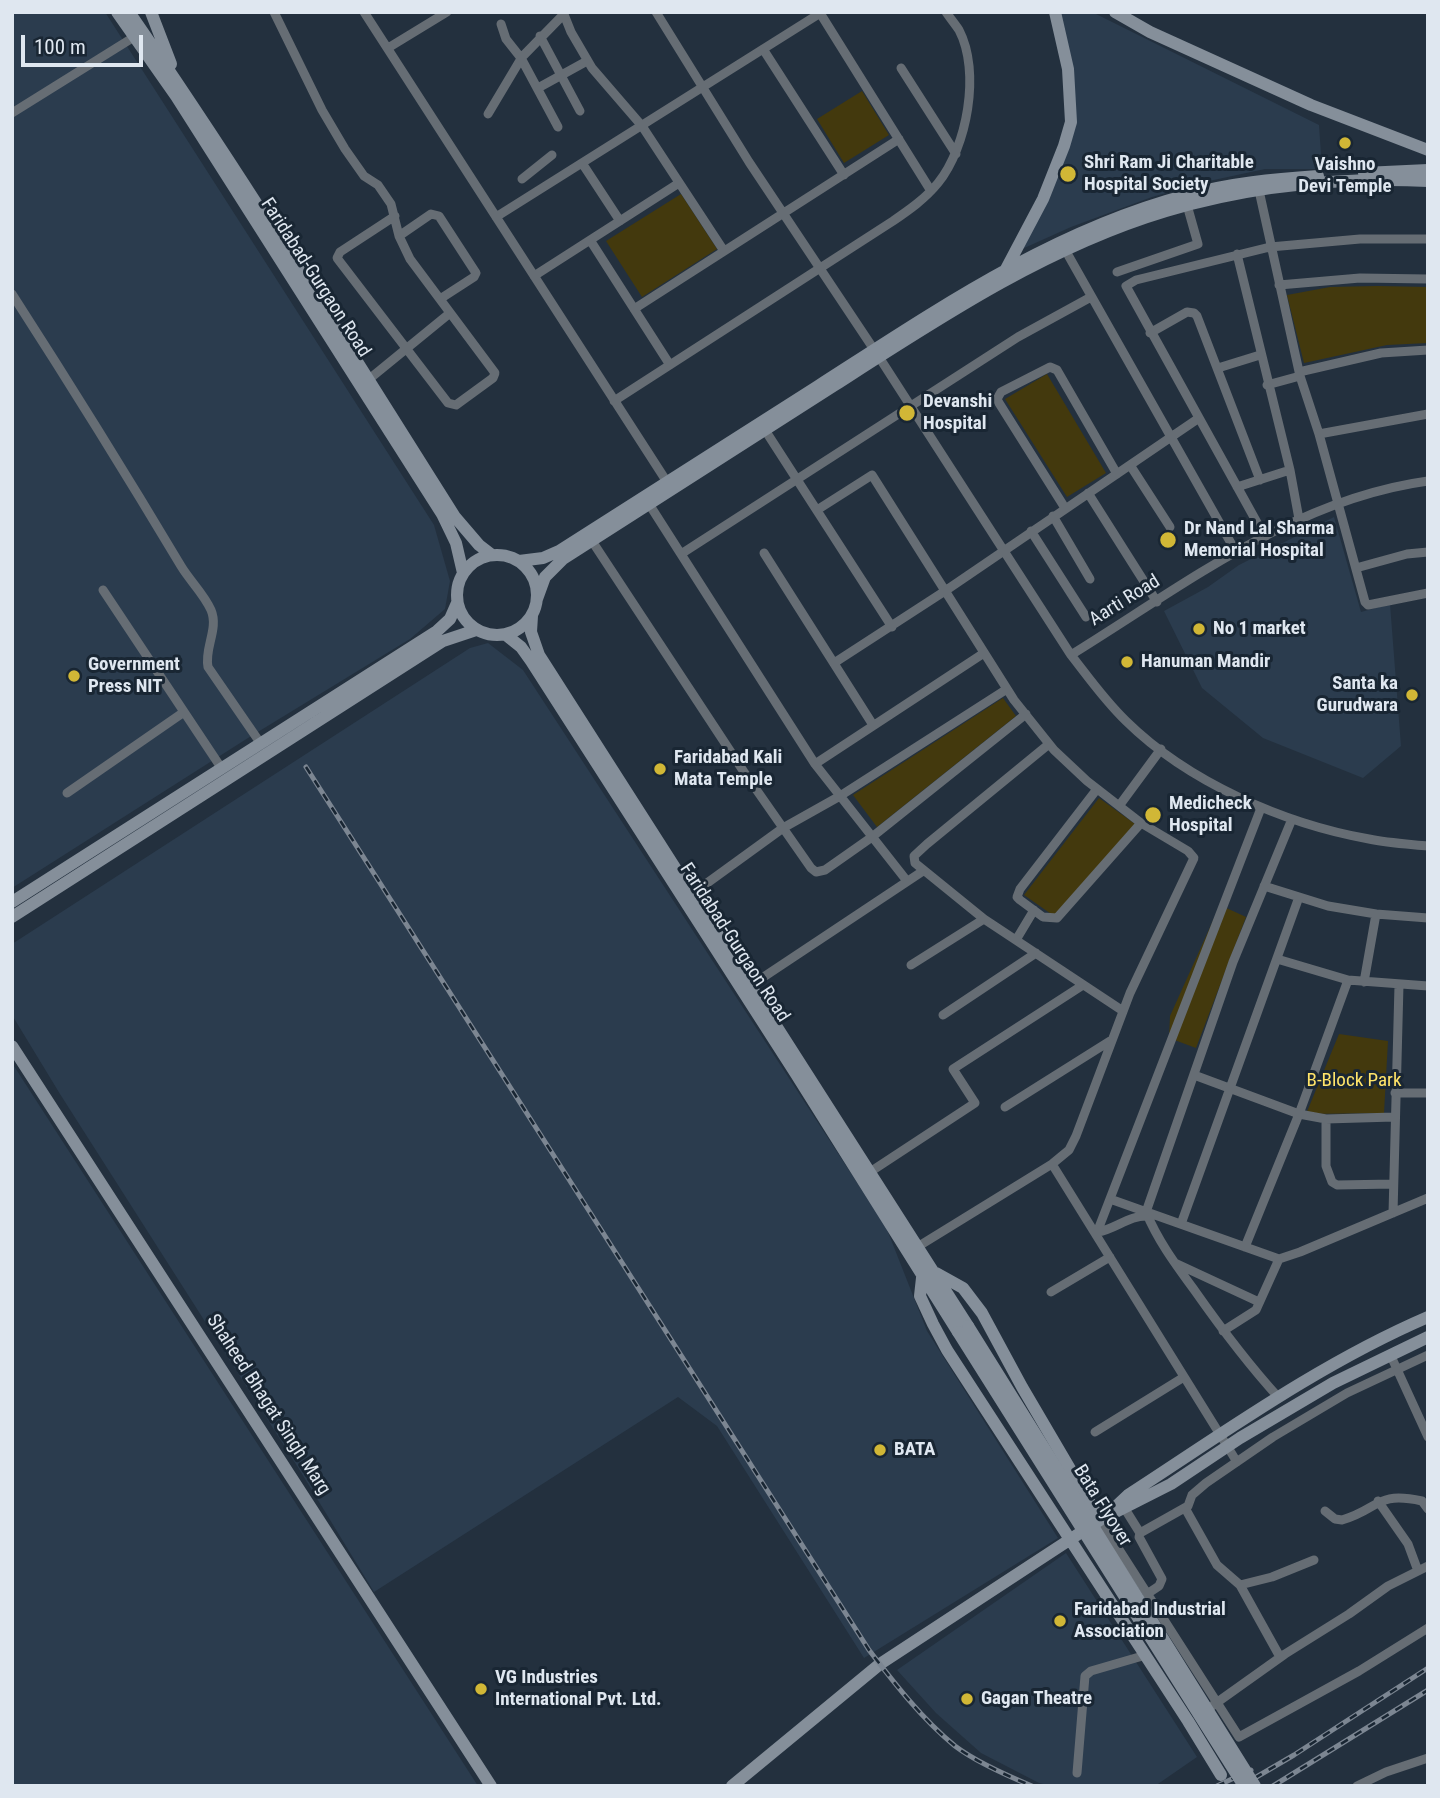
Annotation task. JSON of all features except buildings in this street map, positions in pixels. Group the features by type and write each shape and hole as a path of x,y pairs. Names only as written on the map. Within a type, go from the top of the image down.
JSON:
{"street":[{"name":"Faridabad-Gurgaon Road","path":"117,12 179,85 455,517 479,545 492,555"},
{"name":"Faridabad-Gurgaon Road","path":"129,12 151,62 183,107 442,514 456,543 463,573"},
{"path":"12,113 141,38 140,12"},
{"path":"151,12 179,85"},
{"path":"274,12 322,110 345,149 362,173 382,189 395,216 398,236 410,259 493,369 493,378 452,406 337,258 340,252 395,216"},
{"path":"364,12 667,482"},
{"path":"656,12 1071,655 1120,715 1196,775 1261,808 1368,839 1428,846"},
{"path":"614,401 821,270 893,221 931,191 956,154 967,110 969,77 964,44 958,29 946,12"},
{"path":"998,284 1042,199 1071,122 1068,69 1055,12"},
{"path":"1115,12 1150,32 1311,105 1428,149"},
{"path":"387,48 445,13"},
{"path":"488,114 521,58 563,13 587,61 642,126 724,251"},
{"path":"496,217 821,13 931,191"},
{"path":"500,24 506,39 521,58 558,127"},
{"path":"540,36 580,111"},
{"path":"764,50 844,175"},
{"path":"538,88 587,61"},
{"path":"901,68 956,154"},
{"path":"634,309 899,139"},
{"path":"527,198 522,180 552,155"},
{"path":"583,163 620,221"},
{"path":"519,561 543,558 559,551 1006,270 1136,210 1189,194 1428,170"},
{"path":"457,603 464,619 476,630 491,636 506,635 521,629 532,616 545,577 551,569 765,430 877,353 1063,246 1187,205 1258,186 1428,181"},
{"path":"534,276 679,183"},
{"path":"1258,186 1299,374 1319,434 1367,605 1428,593"},
{"path":"1117,271 1198,244 1187,205"},
{"path":"398,236 433,213 439,216 476,273 440,299"},
{"path":"1265,537 1150,333 1127,290 1128,283 1270,247 1360,239 1428,239"},
{"path":"590,240 670,365"},
{"path":"1063,246 1236,552"},
{"path":"1237,254 1290,470 1299,519"},
{"path":"1279,285 1360,278 1428,279"},
{"path":"12,294 106,440 181,566 212,611 214,622 205,656 208,667 261,744"},
{"path":"681,554 1018,337 1091,297"},
{"path":"1150,333 1187,312 1194,313 1218,368 1260,480"},
{"path":"368,380 450,313"},
{"path":"1267,385 1381,353 1428,350"},
{"path":"1218,368 1260,355"},
{"path":"1065,508 999,403 1001,392 1050,367 1057,370 1117,474"},
{"path":"1319,434 1428,414"},
{"path":"834,663 892,627 1199,418"},
{"path":"765,430 892,627"},
{"path":"1130,465 1170,527"},
{"path":"1237,487 1290,470"},
{"path":"817,510 872,475 1007,689 1049,744 1097,789 1141,823 1188,852 1194,861 1123,1011 1069,1150 1052,1164 911,1250"},
{"name":"Aarti Road","path":"1071,655 1236,552 1299,519 1371,492 1428,481"},
{"path":"1088,493 1157,602"},
{"path":"649,504 815,764 907,881"},
{"path":"1053,516 1090,579"},
{"path":"1031,531 1086,617"},
{"path":"592,541 783,828 811,869 816,872 825,870 872,837 1026,714"},
{"path":"1356,568 1407,554 1428,552"},
{"path":"764,553 873,725"},
{"path":"12,902 437,631 450,619 457,603 457,588 463,573 474,562 492,555 504,555 519,561 530,572 537,586 537,599"},
{"path":"103,590 222,769"},
{"name":"Faridabad-Gurgaon Road","path":"532,616 531,632 539,655 692,894 746,988 911,1250"},
{"path":"12,917 443,641 476,630"},
{"name":"Faridabad-Gurgaon Road","path":"506,635 521,647 531,661 870,1172 911,1250"},
{"path":"815,764 984,653"},
{"path":"692,894 783,828 840,796 1007,689"},
{"path":"67,793 184,712"},
{"path":"1049,744 914,856 915,863 984,919 1123,1011"},
{"path":"1119,806 1161,750"},
{"path":"1097,789 1020,889 1017,897 1020,901 1049,919 1057,918 1141,823"},
{"path":"1097,1234 1261,808"},
{"path":"1279,1398 1250,1366 1173,1263 1147,1214 1233,962 1292,819"},
{"path":"746,988 923,870"},
{"path":"1264,886 1328,906 1376,915 1428,918"},
{"path":"1181,1224 1299,897"},
{"path":"1016,940 1034,910"},
{"path":"1364,982 1376,915"},
{"path":"911,965 984,919"},
{"path":"943,1015 1036,953"},
{"path":"1277,959 1348,980 1428,986"},
{"path":"1245,1247 1348,980"},
{"path":"870,1172 975,1103 953,1069 1083,985"},
{"path":"1393,1213 1399,985"},
{"path":"1005,1107 1111,1040"},
{"name":"Shaheed Bhagat Singh Marg","path":"12,1046 491,1786"},
{"path":"1194,1075 1298,1114 1326,1119 1394,1117"},
{"path":"1395,1094 1428,1093"},
{"path":"1326,1119 1326,1166 1332,1182 1337,1185 1393,1184"},
{"path":"1052,1164 1237,1462"},
{"path":"1110,1199 1279,1259 1428,1198"},
{"path":"1097,1234 1133,1216 1147,1214"},
{"name":"Bata Flyover","path":"911,1250 1255,1786"},
{"path":"1051,1292 1110,1257"},
{"path":"1223,1331 1256,1310 1279,1259"},
{"path":"1173,1263 1259,1302"},
{"path":"1221,1775 933,1324 920,1296 927,1275 963,1288 982,1313 1100,1520 1240,1737 1359,1671 1428,1628"},
{"path":"732,1786 880,1664 1100,1520 1171,1484 1279,1398 1356,1353 1428,1317"},
{"name":"Bata Flyover","path":"963,1329 1244,1786"},
{"path":"1100,1520 1128,1495 1224,1441 1333,1383 1428,1337"},
{"path":"1390,1354 1428,1437"},
{"path":"1140,1533 1185,1508 1192,1495 1237,1462 1347,1393 1428,1355"},
{"path":"1095,1432 1184,1377"},
{"path":"1325,1511 1335,1519 1342,1520 1378,1501 1397,1497 1426,1503"},
{"path":"1378,1501 1408,1544 1418,1571"},
{"path":"1125,1508 1162,1579 1159,1586 1147,1594"},
{"path":"1185,1508 1217,1564 1240,1585 1280,1657"},
{"path":"1240,1585 1272,1577 1314,1560"},
{"path":"1188,1721 1388,1586 1428,1566"},
{"path":"1077,1773 1085,1676 1091,1671 1146,1656"},
{"path":"1357,1786 1386,1772 1428,1758"}],"shaded area":[{"path":"12,12 105,12 434,525 450,581 445,609 410,639 12,888"},
{"path":"1059,12 1092,12 1319,125 1322,169 1265,169 1209,181 1152,197 1071,227 1022,249 1076,126"},
{"path":"1334,517 1361,612 1390,604 1401,746 1363,778 1263,738 1202,688 1164,611 1208,587 1239,565"},
{"path":"488,643 523,670 886,1227 927,1331 1058,1538 864,1658 717,1426 678,1397 374,1592 12,1015 12,944 470,648"},
{"path":"12,1063 478,1786 12,1786"},
{"path":"1066,1553 1197,1757 1155,1786 1052,1786 1039,1783 981,1753 936,1713 897,1670"}],"green space":[{"path":"862,91 889,135 844,163 817,119"},
{"path":"681,194 717,249 642,297 606,241"},
{"path":"1330,287 1428,287 1428,343 1387,345 1304,363 1287,295"},
{"path":"1047,374 1106,473 1067,497 1005,399"},
{"path":"1003,698 1016,716 877,827 853,795"},
{"path":"1099,798 1135,824 1054,916 1024,895"},
{"path":"1220,905 1246,917 1196,1048 1169,1038 1170,1016"},
{"name":"B-Block Park","path":"1339,1034 1388,1041 1384,1113 1306,1114"}],"railway":[{"path":"306,767 869,1650 920,1713 943,1736 982,1763 1032,1786"},
{"path":"1241,1786 1428,1668"},
{"path":"1273,1786 1428,1690"},
{"path":"1217,1786 1251,1770"}],"place":[{"name":"Vaishno Devi Temple","path":"1345,143"},
{"name":"Shri Ram Ji Charitable Hospital Society","path":"1068,174"},
{"name":"Devanshi Hospital","path":"907,413"},
{"name":"Dr Nand Lal Sharma Memorial Hospital","path":"1168,540"},
{"name":"No 1 market","path":"1199,629"},
{"name":"Hanuman Mandir","path":"1127,662"},
{"name":"Government Press NIT","path":"74,676"},
{"name":"Santa ka Gurudwara","path":"1412,695"},
{"name":"Faridabad Kali Mata Temple","path":"660,769"},
{"name":"Medicheck Hospital","path":"1153,815"},
{"name":"BATA","path":"880,1450"},
{"name":"Faridabad Industrial Association","path":"1060,1621"},
{"name":"VG Industries International Pvt. Ltd.","path":"481,1689"},
{"name":"Gagan Theatre","path":"967,1699"}]}
